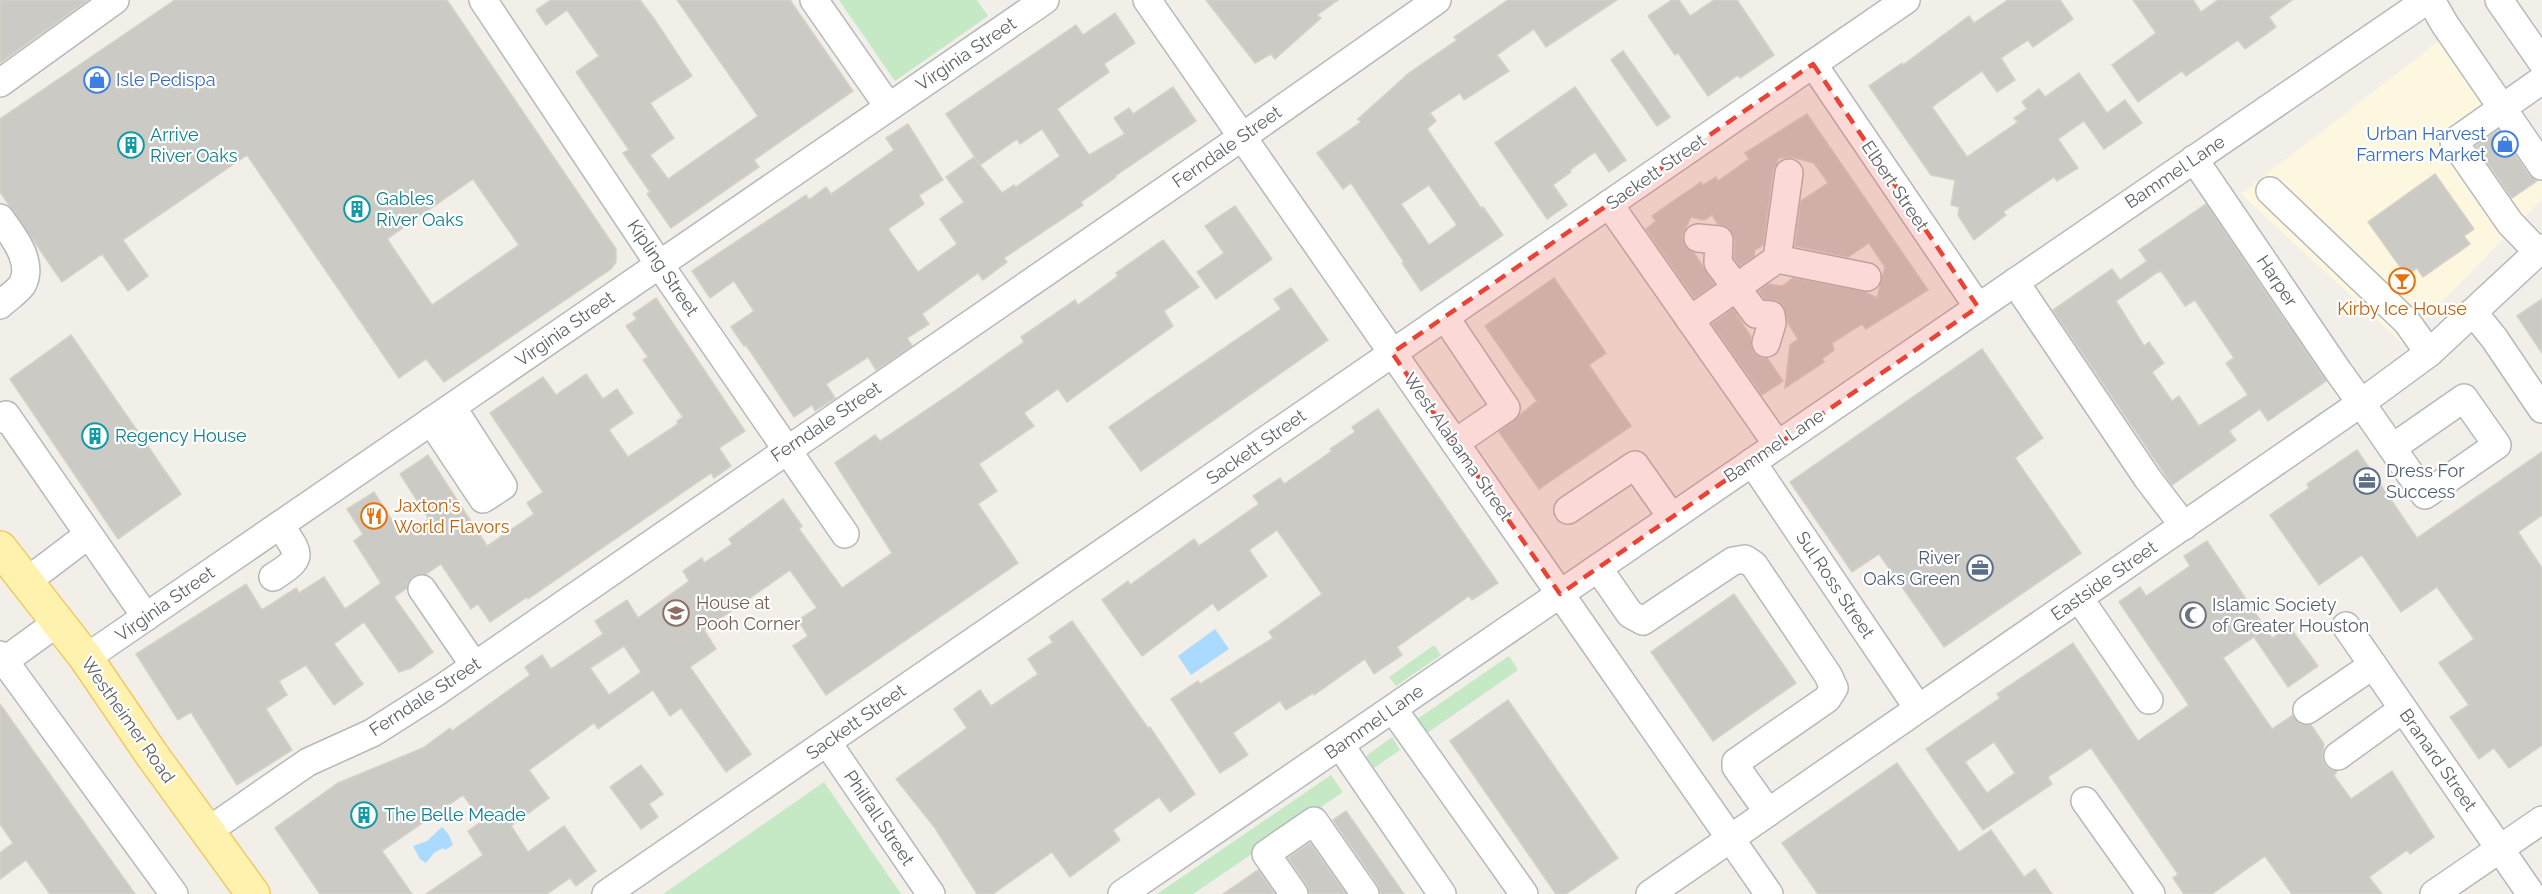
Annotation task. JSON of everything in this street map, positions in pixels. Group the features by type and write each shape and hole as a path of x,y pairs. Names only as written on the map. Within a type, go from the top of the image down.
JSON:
{"main road":[{"name":"Westheimer Road","path":"0,548 86,658 253,894"}],"street":[{"path":"0,83 115,0"},
{"name":"Kipling Street","path":"483,0 659,264 845,534"},
{"path":"814,0 888,106"},
{"name":"Virginia Street","path":"86,658 1045,0"},
{"name":"West Alabama Street","path":"1147,0 1769,894"},
{"name":"Ferndale Street","path":"208,831 308,762 372,733 474,665 1242,137 1437,0"},
{"name":"Sackett Street","path":"606,894 1906,0"},
{"path":"2429,0 2542,165"},
{"name":"Bammel Lane","path":"1122,894 1671,516 2429,0"},
{"path":"2499,0 2542,62"},
{"name":"Elbert Street","path":"1813,64 1978,307"},
{"path":"2540,250 2510,223 2454,142 2542,80"},
{"name":"Harper","path":"2194,159 2392,448"},
{"path":"1777,259 1789,174"},
{"path":"2270,191 2407,322 2429,353"},
{"path":"1609,204 1777,444"},
{"path":"0,218 20,246 26,266 22,284 0,305"},
{"path":"1698,238 1719,240 1718,263 1756,314 1771,315 1772,323 1766,343"},
{"name":"Eastside Street","path":"1650,894 2361,403 2429,353 2540,250"},
{"path":"1690,320 1777,259 1867,277"},
{"path":"2015,282 2148,479 2184,526"},
{"path":"2473,312 2494,338 2542,409"},
{"path":"1445,317 1506,408 1455,443"},
{"path":"0,419 6,415 146,617"},
{"name":"Sul Ross Street","path":"1752,462 1918,708"},
{"path":"1568,510 1635,465 1671,516"},
{"path":"273,577 291,566 296,559 297,552 279,525"},
{"path":"26,582 88,535"},
{"path":"1598,568 1630,614 1643,621 1733,561 1745,559 1754,565 1807,642 1834,688 1827,699 1736,762 1736,766 1768,812"},
{"path":"422,589 474,665"},
{"path":"2079,598 2149,700"},
{"path":"58,622 1,660 174,894"},
{"name":"Branard Street","path":"2346,626 2531,894"},
{"path":"2307,710 2373,665"},
{"path":"1393,709 1524,894"},
{"path":"2338,756 2403,709"},
{"name":"Philfall Street","path":"827,742 931,894"},
{"path":"1341,745 1442,894"},
{"path":"2085,801 2151,894"},
{"path":"2434,894 2542,820"},
{"path":"1294,894 1266,854 1314,821 1365,894"}],"highlighted area":[{"path":"1813,64 1978,307 1560,594 1392,353"}],"shaded area":[{"path":"2444,37 2542,177 2542,199 2402,343 2241,194"}],"green space":[{"path":"839,0 977,0 988,16 895,81"},
{"path":"1434,645 1441,655 1396,686 1389,677"},
{"path":"1509,656 1518,670 1423,736 1413,722"},
{"path":"1392,737 1400,750 1374,768 1366,756"},
{"path":"1331,775 1343,792 1193,894 1157,894"},
{"path":"824,782 901,894 663,894"}],"water":[{"path":"1215,629 1229,649 1191,675 1178,656"},
{"path":"442,827 449,835 453,845 434,853 426,863 420,859 413,846 427,841"}],"building":[{"path":"0,0 88,0 0,63"},
{"path":"175,0 447,0 616,249 616,262 611,269 444,382 426,359 399,378 247,155 123,240 148,276 128,291 102,254 62,282 0,192 0,119","holes":["473,179 519,245 432,305 387,239"]},
{"path":"551,0 640,0 692,76 650,103 674,138 650,155 668,179 758,116 677,0 790,0 853,91 754,160 759,167 671,228 647,194 650,192 623,153 629,150 576,72 599,56 567,10 546,25 536,10"},
{"path":"1206,0 1338,0 1317,15 1321,18 1275,59 1271,54 1255,63"},
{"path":"1508,0 1617,0 1546,47 1534,29 1497,55 1509,71 1464,100 1460,93 1430,113 1436,121 1427,129 1481,208 1483,207 1503,235 1421,291 1351,183 1343,189 1317,153 1361,122 1358,119 1409,73 1457,40 1454,37","holes":["1429,185 1457,225 1429,245 1401,204"]},
{"path":"1672,0 1679,0 1690,16 1714,0 1737,0 1774,55 1740,78 1738,75 1708,96 1648,16"},
{"path":"2008,0 2060,0 2073,19 2033,47 2028,40 2001,58 2015,80 1997,92 1982,71 1932,107 1967,157 2018,122 2014,118 2027,109 2022,102 2039,89 2045,97 2079,73 2107,113 2125,100 2142,123 2104,149 2084,121 2058,139 2078,168 2057,181 2054,177 2003,212 2006,215 1974,240 1958,215 1959,207 1951,205 1955,180 1931,175 1869,86 1902,63 1903,65 1969,16 1974,23"},
{"path":"2133,0 2193,0 2201,12 2218,0 2292,0 2269,17 2276,27 2245,49 2238,40 2186,76 2182,71 2138,102 2112,65 2156,33"},
{"path":"1115,13 1135,43 1104,64 1109,72 1057,109 1089,155 1125,134 1114,118 1129,108 1133,114 1173,87 1196,121 1115,176 1081,202 1083,205 1004,258 1007,262 983,280 978,273 922,314 929,324 907,338 912,346 876,370 868,357 826,384 835,398 815,411 812,405 794,417 746,345 744,346 731,327 754,311 734,281 710,298 692,271 806,195 809,200 826,187 831,194 894,150 886,138 908,124 943,180 919,195 924,204 888,229 918,272 957,244 940,219 964,202 946,177 974,157 979,163 946,114 1076,25 1083,35","holes":["1042,129 1060,156 1016,187 1014,185 1002,193 980,165 1017,139 1020,144"]},
{"path":"1623,51 1670,117 1657,126 1611,60"},
{"path":"1575,87 1626,160 1609,172 1595,152 1570,170 1571,172 1553,185 1567,205 1547,219 1495,143"},
{"path":"1807,114 1928,290 1866,329 1862,324 1832,343 1834,350 1822,359 1824,362 1785,388 1790,345 1798,339 1788,323 1784,306 1778,301 1764,299 1759,291 1768,284 1782,286 1793,278 1865,292 1877,298 1885,267 1869,243 1848,257 1795,246 1801,201 1828,183 1814,163 1791,157 1779,158 1773,171 1763,245 1755,250 1754,256 1740,266 1734,258 1735,240 1728,227 1718,224 1712,215 1704,220 1691,217 1682,236 1684,244 1694,253 1714,284 1694,298 1646,229 1656,221 1652,216 1656,213 1701,182 1703,185 1716,177 1718,181 1749,159 1745,153"},
{"path":"2498,130 2529,175 2537,181 2512,198 2476,146"},
{"path":"2435,174 2474,229 2464,236 2470,244 2423,277 2417,268 2406,275 2368,222"},
{"path":"2206,204 2326,381 2268,421 2260,409 2229,431 2236,440 2172,485 2053,310 2112,269 2120,280 2147,261 2139,250","holes":["2158,272 2162,272 2185,306 2195,300 2234,358 2226,363 2248,395 2199,426 2179,396 2172,401 2152,372 2164,363 2149,342 2144,346 2116,301"]},
{"path":"1235,206 1272,259 1216,299 1197,272 1224,253 1205,226"},
{"path":"1163,240 1199,287 1164,311 1173,326 1067,402 1058,389 1024,413 1034,426 979,464 997,491 978,504 1018,563 826,695 793,646 808,636 798,620 817,608 790,570 704,630 716,649 690,667 751,754 726,772 681,708 670,716 653,690 598,729 594,723 529,770 549,798 511,826 528,852 564,826 596,871 576,886 570,878 547,894 426,894 483,855 468,831 482,821 463,795 382,851 412,894 320,894 275,828 338,783 423,748 450,728 452,731 530,675 525,667 542,655 551,669 603,634 595,621 627,600 638,618 689,581 683,571 702,558 704,563 732,544 729,539 783,499 802,526 799,529 842,588 892,553 835,463 875,435 880,441 956,390 1024,342 1021,337 1075,300 1078,305 1118,276 1116,273","holes":["624,646 641,672 609,695 590,668"]},
{"path":"1554,278 1606,353 1589,365 1631,426 1539,489 1499,432 1537,401 1485,326"},
{"path":"1291,288 1328,340 1141,471 1109,427 1281,309 1274,299"},
{"path":"656,298 745,431 719,448 731,466 714,478 711,473 528,599 527,597 490,622 478,604 471,609 441,564 426,574 414,576 408,582 407,588 394,597 433,652 411,668 399,672 364,622 334,644 363,684 334,705 306,665 279,681 287,695 266,709 292,750 237,785 191,712 178,720 136,654 246,584 262,610 296,588 299,593 324,577 345,609 381,583 354,541 363,534 347,509 374,492 402,536 429,519 400,474 428,455 487,546 534,514 527,503 543,492 490,413 543,377 556,395 586,374 603,399 617,389 633,413 609,430 628,457 678,424 677,421 683,417 643,360 648,357 626,326 637,319 633,314"},
{"path":"2542,299 2542,353 2517,316"},
{"path":"1733,309 1751,337 1754,353 1761,358 1767,358 1783,381 1762,395 1712,324"},
{"name":"Regency House","path":"71,335 181,494 118,539 10,379"},
{"path":"1982,349 2043,438 2015,458 2081,553 1944,647 1879,554 1852,572 1790,482"},
{"path":"1378,409 1498,583 1472,600 1469,596 1397,647 1402,655 1374,674 1365,659 1314,695 1313,693 1286,710 1280,701 1233,733 1248,755 1220,773 1171,699 1198,681 1200,684 1273,638 1269,632 1322,594 1277,530 1249,550 1267,576 1218,611 1213,603 1142,656 1102,600 1128,581 1130,585 1194,539 1199,546 1259,504 1253,496 1280,478 1284,484 1332,451 1330,449 1355,432 1352,427"},
{"path":"2357,450 2417,538 2542,452 2542,515 2518,532 2542,568 2542,745 2509,768 2494,748 2479,759 2450,717 2469,705 2439,663 2474,639 2437,587 2401,612 2362,555 2319,585 2270,515 2309,488 2307,484"},
{"path":"2207,541 2272,638 2289,626 2318,666 2288,687 2254,637 2223,658 2272,729 2293,715 2300,724 2311,725 2324,744 2322,757 2325,765 2337,771 2334,776 2351,799 2392,771 2434,837 2410,854 2407,850 2369,877 2382,894 2292,894 2265,856 2212,894 2184,894 2173,878 2178,874 2091,748 2048,777 2052,784 1983,830 1926,749 2000,698 1997,694 2073,643 2138,741 2189,705 2119,602 2140,587 2146,596 2190,566 2184,556","holes":["1994,742 2015,773 1987,793 1965,762"]},
{"path":"1734,594 1796,683 1713,741 1651,652"},
{"path":"1072,621 1148,728 1150,727 1195,794 1170,812 1159,797 1113,830 1120,840 1070,877 1052,852 993,894 977,894 935,828 896,779 967,728 954,709 980,690 991,706 1038,674 1028,659 1053,642 1049,637"},
{"path":"1508,700 1618,858 1566,894 1556,894 1450,741"},
{"path":"0,704 135,894 50,894 26,860 0,879 0,853 13,843 0,824"},
{"path":"1897,763 1959,852 1991,830 2024,877 2035,869 2052,894 1818,894 1782,843"},
{"path":"641,765 663,794 649,804 658,817 641,829 610,787"},
{"path":"1346,811 1404,894 1381,894 1378,885 1333,820"},
{"path":"1310,843 1346,894 1310,894 1307,885 1288,858"},
{"path":"1258,870 1275,894 1223,894"}],"place":[{"name":"Isle Pedispa","path":"97,80"},
{"name":"Urban Harvest Farmers Market","path":"2505,144"},
{"name":"Arrive River Oaks","path":"131,145"},
{"name":"Gables River Oaks","path":"357,209"},
{"name":"Kirby Ice House","path":"2402,281"},
{"name":"Regency House","path":"95,436"},
{"name":"Dress For Success","path":"2367,481"},
{"name":"Jaxton's World Flavors","path":"374,516"},
{"name":"River Oaks Green","path":"1980,568"},
{"name":"House at Pooh Corner","path":"676,613"},
{"name":"Islamic Society of Greater Houston","path":"2193,615"},
{"name":"The Belle Meade","path":"364,815"}]}
